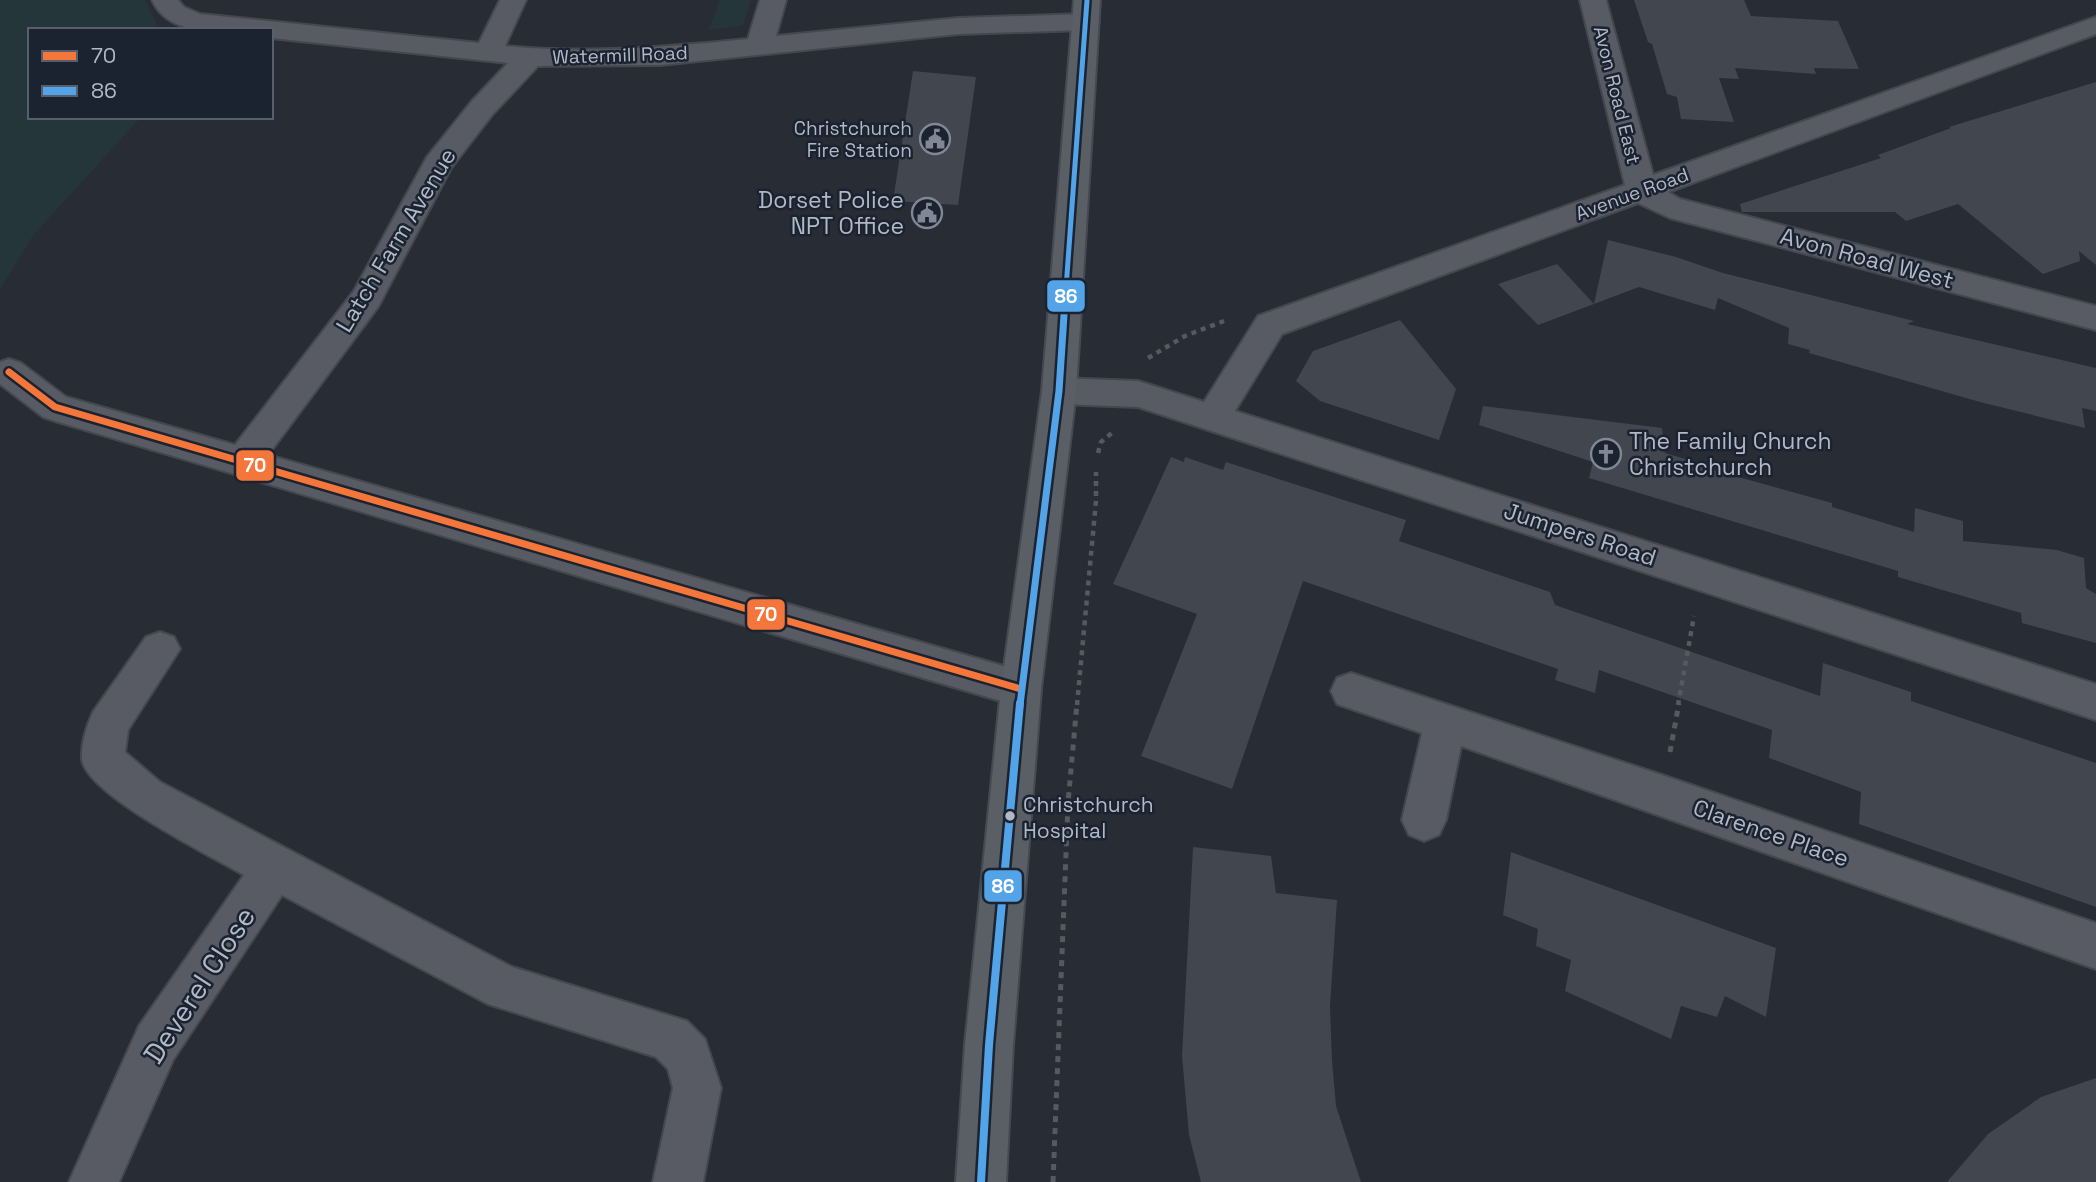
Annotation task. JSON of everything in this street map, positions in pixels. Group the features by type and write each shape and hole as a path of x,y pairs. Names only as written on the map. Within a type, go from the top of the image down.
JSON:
{"main road":[{"path":"981,1182 989,1045 1021,689 1059,391 1086,11"}],"street":[{"name":"Watermill Road","path":"165,0 172,12 184,19 256,28"},
{"path":"488,53 513,0"},
{"path":"759,47 774,0"},
{"name":"Avon Road East","path":"1593,0 1642,191"},
{"name":"Watermill Road","path":"273,30 530,57 660,55 759,47 1086,11"},
{"name":"Avenue Road","path":"1270,326 2096,26"},
{"name":"Latch Farm Avenue","path":"243,462 366,299 438,164 482,108 530,57"},
{"name":"Avon Road West","path":"1642,191 1670,207 2096,318"},
{"path":"1213,417 1270,326"},
{"path":"9,372 55,407 1021,689"},
{"name":"Jumpers Road","path":"1059,391 1139,394 2096,702"},
{"path":"160,649 108,725 103,760 145,796 275,868 504,988 670,1038 688,1056 697,1088 678,1182"},
{"name":"Clarence Place","path":"1351,691 1662,795 2096,946"},
{"path":"1424,820 1445,722"},
{"name":"Deverel Close","path":"94,1182 156,1043 275,868"}],"path":[{"path":"1053,1182 1068,803 1096,501 1096,461 1101,442 1141,413 1139,374 1145,360 1161,347 1187,338 1213,322 1239,320 1270,326"},
{"path":"1662,795 1701,573"}],"shaded area":[{"path":"0,0 145,0 158,28 28,28 28,119 139,119 34,234 0,289"},
{"path":"720,0 751,0 743,25 709,30"}],"building":[{"path":"1634,0 1744,0 1751,16 1838,21 1859,69 1814,68 1816,74 1735,68 1739,79 1719,78 1734,122 1681,119 1677,97 1667,94 1652,44 1648,42"},
{"name":"Christchurch Fire Station","path":"913,71 976,77 958,205 893,201"},
{"path":"2096,82 2096,265 2079,251 2080,261 2043,274 1958,204 1906,221 1895,212 1742,212 1740,204 1881,158 1878,155 1951,128 1949,127"},
{"path":"1608,240 1676,257 1723,273 1914,321 1907,324 2096,368 2096,411 2082,408 2085,428 1980,402 1809,353 1810,350 1788,344 1789,328 1718,298 1715,310 1639,287 1594,304"},
{"path":"1557,264 1594,304 1538,325 1498,284"},
{"path":"1400,320 1456,389 1439,440 1320,401 1296,381 1313,351"},
{"path":"1483,406 1662,428 1665,453 1703,464 1702,467 1832,503 1832,507 1914,532 1915,508 1963,521 1963,541 2057,550 2084,558 2086,588 2096,594 2096,643 2022,623 2021,613 1898,577 1898,571 1589,478 1593,462 1479,425"},
{"path":"1171,457 1184,462 1185,457 1223,470 1226,462 1406,520 1399,541 1550,592 1555,605 1820,696 1823,663 1911,692 1911,701 2096,763 2096,907 1859,824 1861,792 1769,758 1772,730 1599,670 1595,693 1555,680 1558,669 1303,581 1232,789 1141,756 1197,614 1113,584"},
{"path":"1193,847 1271,856 1276,893 1337,900 1330,1006 1332,1061 1336,1106 1361,1182 1201,1182 1189,1135 1182,1056"},
{"path":"1511,852 1776,948 1766,1017 1725,996 1717,1017 1681,1006 1671,1039 1565,991 1571,960 1536,946 1538,929 1503,915"},
{"path":"2096,1078 2096,1182 1947,1182 1988,1134 2041,1097"}],"transit line":[{"name":"86","path":"981,1182 989,1045 1021,689 1059,391 1087,0"},
{"name":"70","path":"9,372 55,407 1021,689"}],"place":[{"name":"Christchurch Fire Station","path":"935,139"},
{"name":"Dorset Police NPT Office","path":"927,213"},
{"name":"The Family Church Christchurch","path":"1606,454"},
{"name":"Christchurch Hospital","path":"1010,816"}]}
